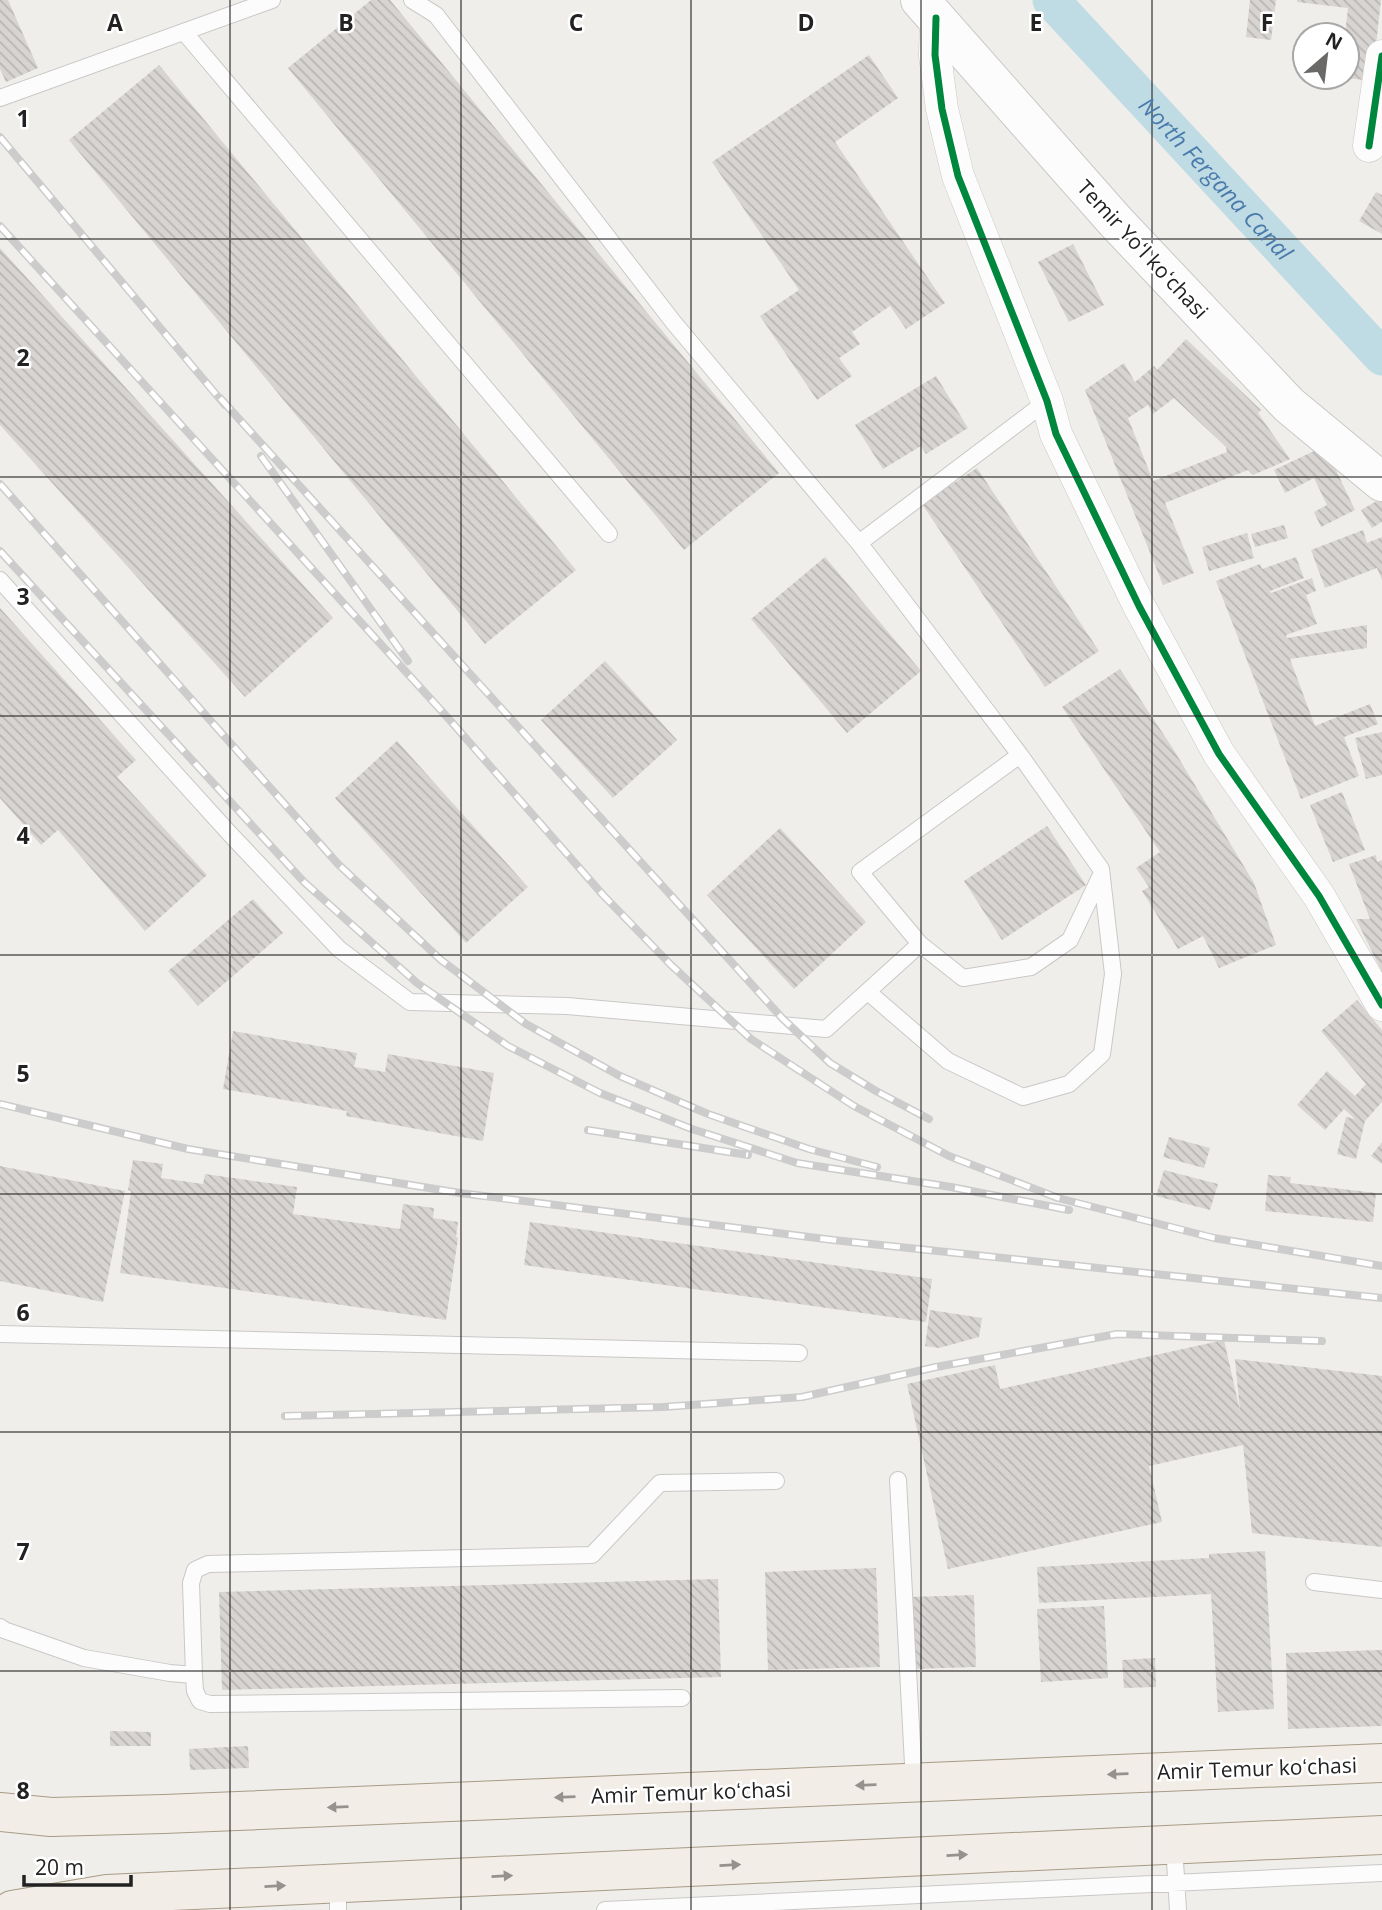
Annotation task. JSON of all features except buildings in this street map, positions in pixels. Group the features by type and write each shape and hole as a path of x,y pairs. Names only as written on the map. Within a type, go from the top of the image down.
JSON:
{"main road":[{"name":"Amir Temur koʻchasi","path":"0,1812 51,1817 163,1814 1382,1763"},
{"path":"12,1910 107,1894 338,1897 1174,1845 1382,1835"}],"street":[{"path":"928,9 942,109 958,176 1047,401 1056,434 1139,606 1219,754 1318,896 1382,1005"},
{"name":"Temir Yoʻl koʻchasi","path":"928,9 1116,222 1289,405 1382,482"},
{"path":"1369,146 1382,56"}],"lane":[{"path":"0,98 272,0"},
{"path":"412,0 436,15 674,323 859,543 1020,755 1101,869 1113,974 1102,1054 1069,1084 1023,1097 948,1061 868,992"},
{"path":"184,32 609,534"},
{"path":"859,543 1047,401"},
{"path":"0,580 338,949 410,1002 567,1006 826,1029 920,944"},
{"path":"1020,755 860,872 920,944 964,978 1031,967 1070,940 1102,874"},
{"path":"0,1334 799,1353"},
{"path":"898,1479 914,1783"},
{"path":"682,1698 210,1704 200,1701 195,1691 191,1583 195,1570 208,1564 592,1555 660,1483 776,1481"},
{"path":"1314,1582 1382,1590"},
{"path":"0,1627 84,1658 170,1674 194,1675"},
{"path":"1174,1845 1178,1910"},
{"path":"605,1910 1382,1873"}],"waterway":[{"name":"North Fergana Canal","path":"1051,0 1382,357"}],"railway":[{"path":"0,137 225,405"},
{"path":"0,226 448,718 603,895 671,965 751,1039 854,1106 949,1156 1058,1198 1214,1238 1382,1266"},
{"path":"220,398 783,1019 830,1063 929,1119"},
{"path":"261,456 408,661"},
{"path":"0,484 338,864 441,960 526,1024 620,1076 708,1114 809,1149 877,1167"},
{"path":"0,551 304,882 417,983 508,1046 600,1093 692,1129 797,1163 951,1187 1069,1210"},
{"path":"0,1104 188,1149 460,1193 833,1240 1382,1298"},
{"path":"588,1130 748,1155"},
{"path":"285,1416 663,1407 802,1397 936,1367 1117,1334 1322,1341"}],"cycle path":[{"path":"936,18 935,55 942,109 958,176 1047,401 1056,434 1139,606 1219,754 1319,896 1382,1005"},
{"path":"1369,146 1382,56"}]}
